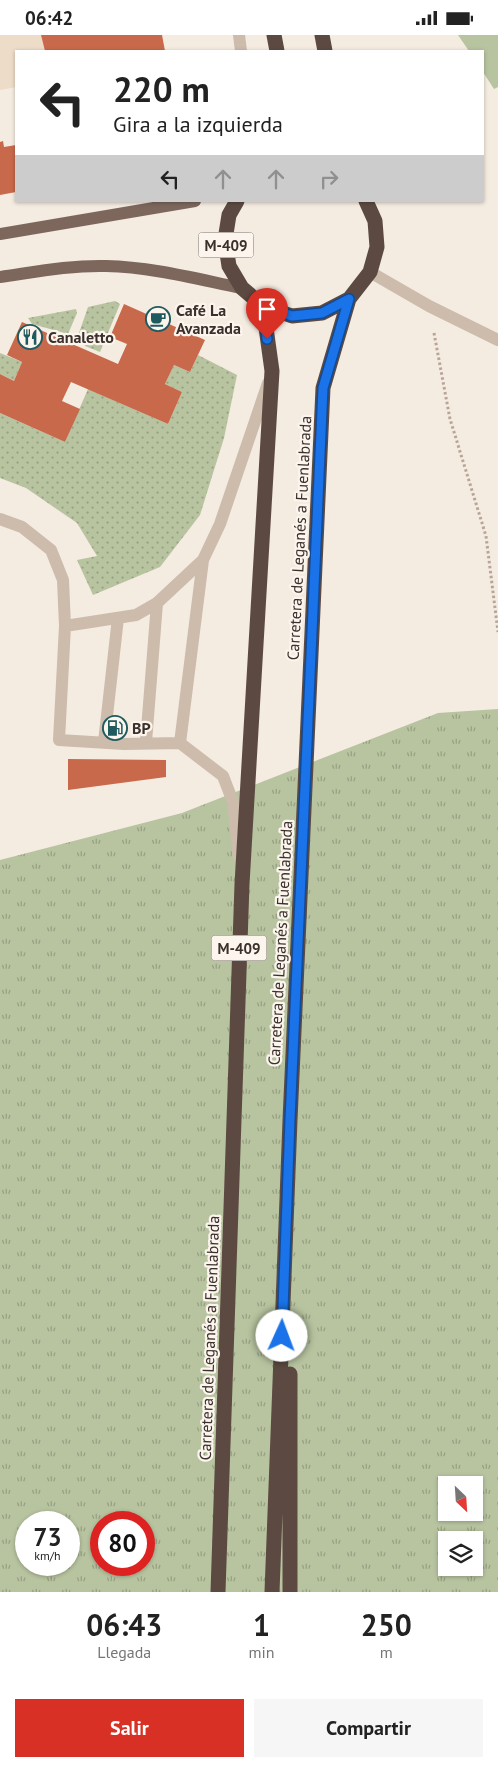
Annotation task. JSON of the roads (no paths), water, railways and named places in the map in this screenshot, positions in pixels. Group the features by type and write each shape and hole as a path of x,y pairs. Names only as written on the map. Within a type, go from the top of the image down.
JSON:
{"highway":[{"path":"274,35 277,50"},
{"path":"322,35 325,50"},
{"name":"M-409","path":"236,202 229,215 225,241 229,266 242,288 263,306 292,316 322,313 349,299 370,272 377,247 375,221 366,202"},
{"name":"Carretera de Leganés a Fuenlabrada","path":"272,1592 290,1120 323,388 349,299"},
{"name":"Carretera de Leganés a Fuenlabrada","path":"218,1592 242,884 272,371 263,306"},
{"name":"M-409","path":"290,1120 290,1592"}],"main road":[{"path":"0,234 190,202"},
{"path":"0,277 65,267 107,266 177,274 242,288"}],"street":[{"path":"239,35 241,50"},
{"path":"370,272 429,306 498,339"},
{"path":"180,743 204,559 220,524 272,371"},
{"path":"0,519 22,527 51,550 63,580 65,626 59,741 124,744 180,743 223,776 233,803 242,884"},
{"path":"65,626 136,615 157,603 204,559"},
{"path":"146,743 157,603"},
{"path":"104,742 118,618"}],"place":[{"name":"Café La Avanzada","path":"158,319"},
{"name":"Canaletto","path":"30,337"},
{"name":"BP","path":"115,728"}]}
